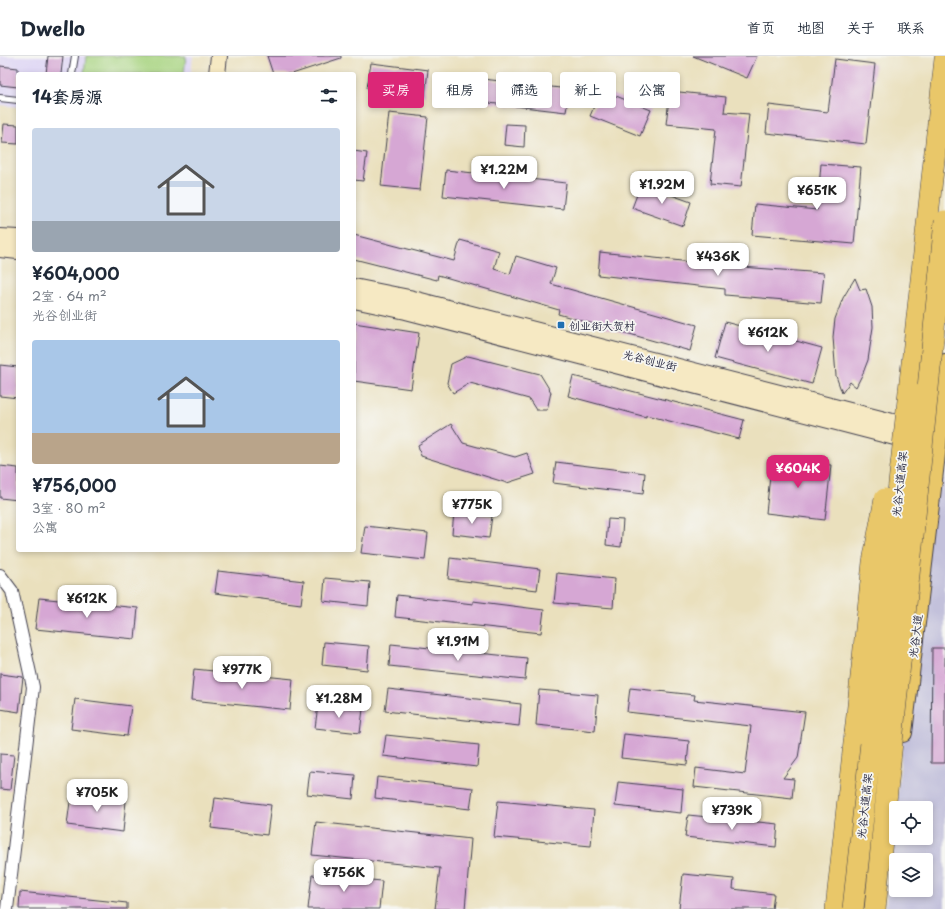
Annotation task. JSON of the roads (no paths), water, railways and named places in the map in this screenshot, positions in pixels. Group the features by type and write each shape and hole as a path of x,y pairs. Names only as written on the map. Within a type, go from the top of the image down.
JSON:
{"highway":[{"name":"光谷大道高架","path":"853,909 945,59"},
{"name":"光谷大道高架","path":"875,909 945,221"},
{"path":"836,909 874,562 881,514 909,391"}],"main road":[{"path":"217,72 219,56"},
{"path":"844,909 896,465 906,433 902,387 941,56"},
{"path":"0,236 16,238"},
{"path":"0,250 16,251"},
{"name":"光谷创业街","path":"356,287 409,298 906,433 941,441"},
{"name":"光谷创业街","path":"356,300 406,311 880,432 906,433"},
{"name":"光谷大道","path":"882,909 941,441 945,363"}],"street":[{"path":"0,575 12,591 33,687 7,909"}],"lane":[{"path":"72,72 75,56"},
{"path":"0,98 16,100"}],"place":[{"name":"创业街大贺村","path":"561,325"}]}
